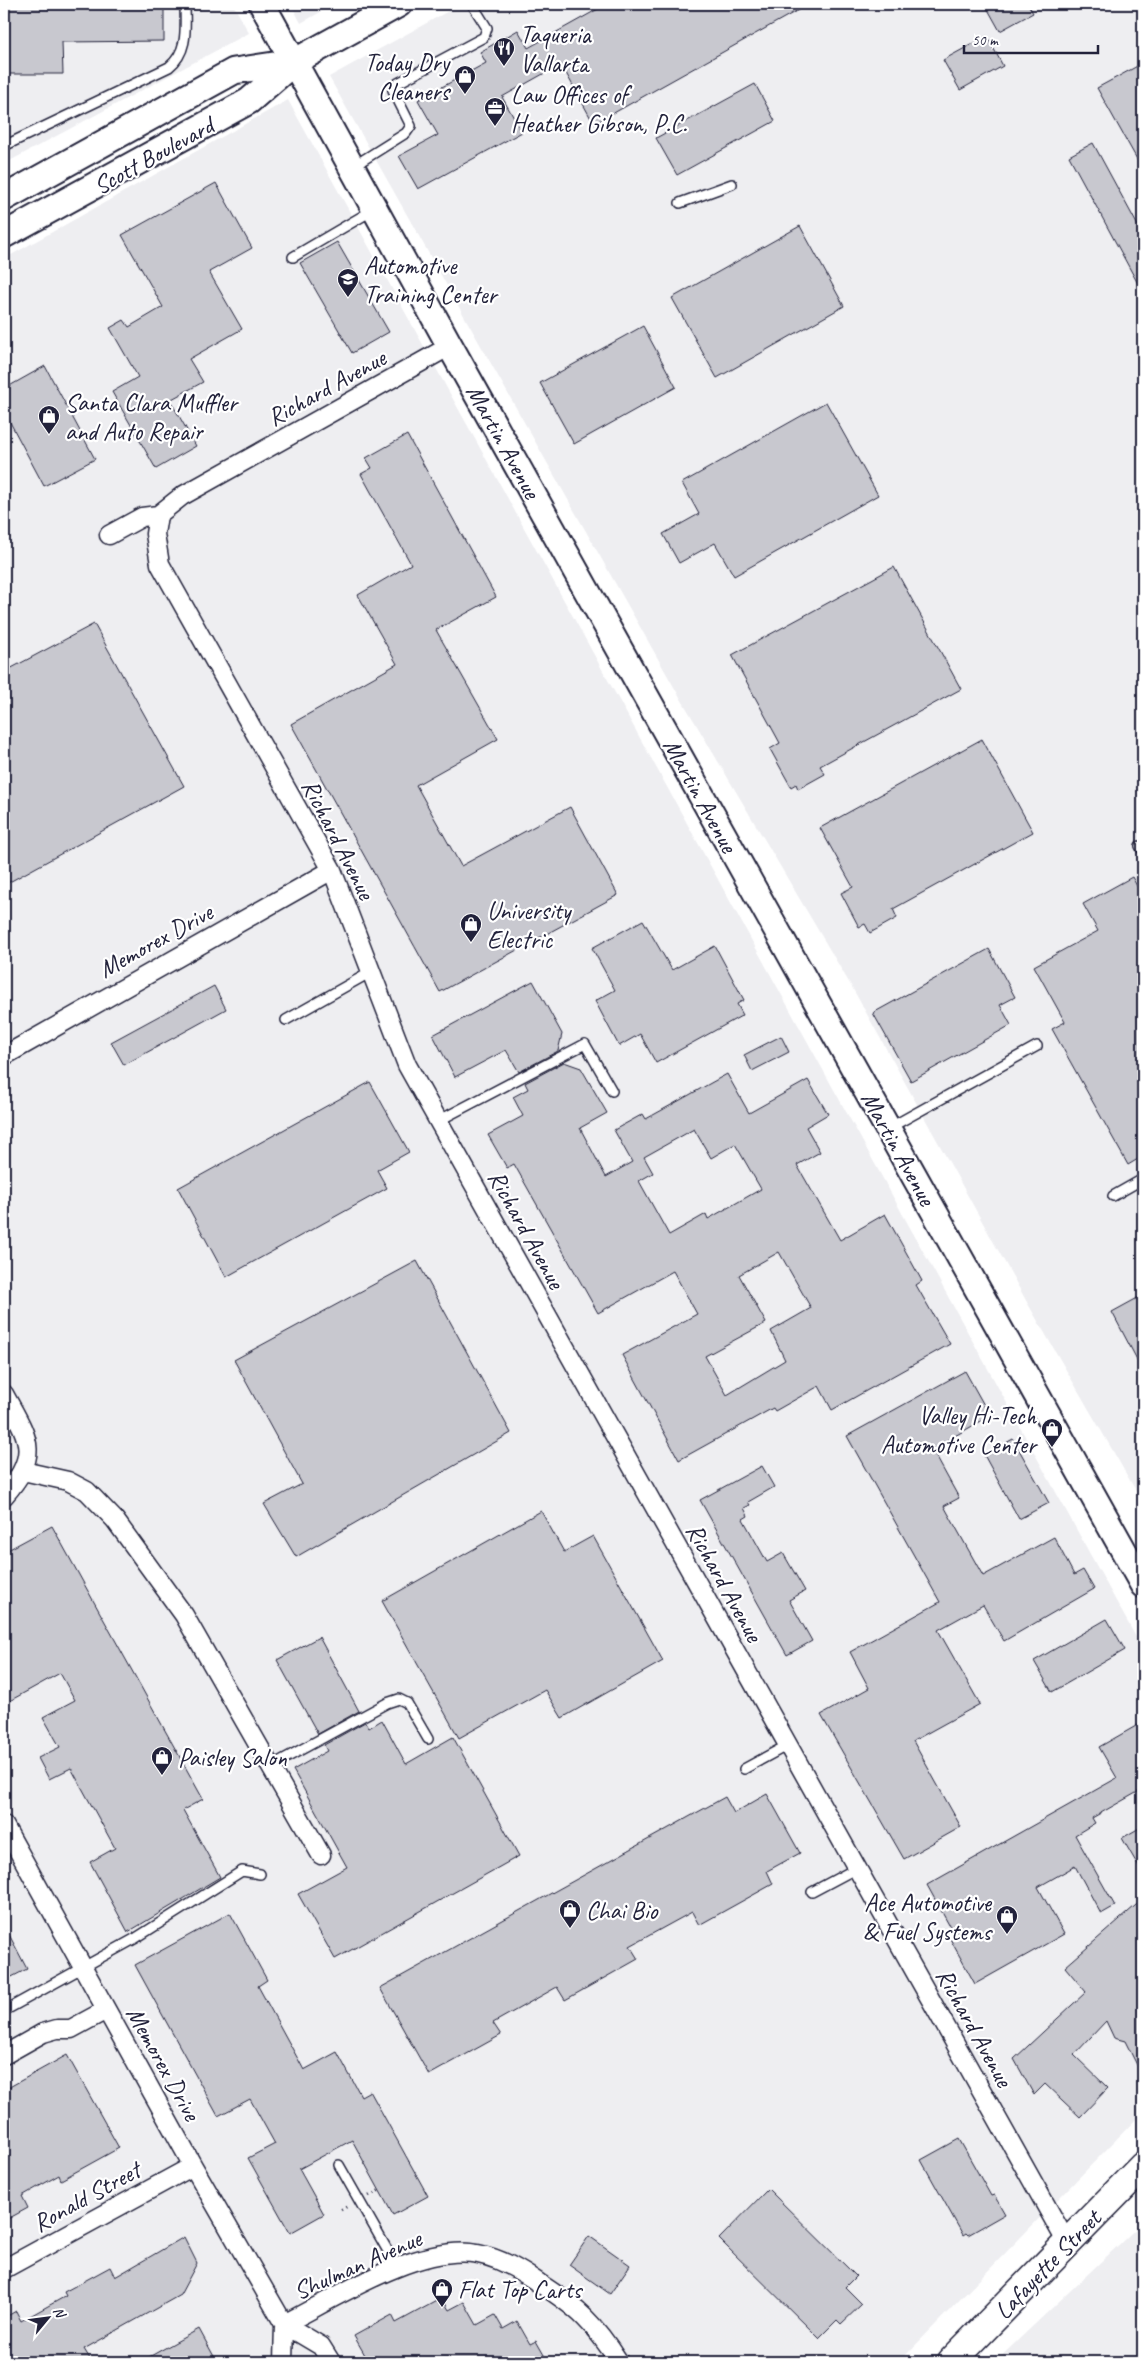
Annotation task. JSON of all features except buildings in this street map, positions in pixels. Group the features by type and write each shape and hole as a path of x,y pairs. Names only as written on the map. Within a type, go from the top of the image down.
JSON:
{"main road":[{"name":"Lafayette Street","path":"950,2362 1143,2166"}],"street":[{"name":"Martin Avenue","path":"262,4 450,346 1143,1584"},
{"name":"Scott Boulevard","path":"4,235 249,101 294,62 400,4"},
{"name":"Scott Boulevard","path":"4,198 234,71 294,62"},
{"name":"Richard Avenue","path":"450,346 182,496 158,515 155,534 160,564 332,870 407,1065 1067,2243"},
{"path":"109,535 142,517 158,515"},
{"name":"Memorex Drive","path":"4,1056 332,870"},
{"path":"4,1394 27,1436 28,1453 23,1471 4,1496"},
{"path":"23,1471 68,1480 87,1491 115,1520 184,1615 321,1854"},
{"name":"Memorex Drive","path":"4,1825 192,2166 284,2324 321,2346 330,2362"},
{"path":"4,2055 43,2033 57,2029 71,2029 106,2010"},
{"name":"Ronald Street","path":"4,2269 192,2166"},
{"name":"Shulman Avenue","path":"284,2324 397,2267 426,2256 447,2252 477,2254 502,2261 526,2274 583,2314 604,2338 619,2362"},
{"path":"283,2362 284,2324"}],"lane":[{"path":"4,146 161,71 177,60 182,52 185,39 185,4"},
{"path":"352,167 406,133 411,126 393,90 398,83 484,37 487,28 472,4"},
{"path":"680,203 732,184"},
{"path":"293,257 375,209"},
{"path":"286,1020 371,972"},
{"path":"438,1121 585,1044 612,1091"},
{"path":"888,1128 1037,1046"},
{"path":"1113,1196 1143,1179"},
{"path":"270,1766 387,1703 399,1699 407,1703 428,1738"},
{"path":"744,1769 788,1745"},
{"path":"812,1892 857,1868"},
{"path":"4,2011 83,1968 242,1871 260,1874"},
{"path":"339,2165 397,2267"}],"shaded area":[{"path":"4,4 233,4 249,33 4,164"},
{"path":"291,4 335,4 301,23"},
{"path":"461,4 1143,4 1143,1503 1028,1304 853,989 674,687 329,77"},
{"path":"288,100 1143,1650 1143,2112 899,2362 4,2362 4,259"},
{"path":"1143,2222 1143,2362 995,2362 996,2361"}],"place":[{"name":"Taqueria Vallarta","path":"504,67"},
{"name":"Today Dry Cleaners","path":"465,95"},
{"name":"Law Offices of Heather Gibson, P.C.","path":"495,127"},
{"name":"Automotive Training Center","path":"348,298"},
{"name":"Santa Clara Muffler and Auto Repair","path":"49,435"},
{"name":"University Electric","path":"471,943"},
{"name":"Valley Hi-Tech Automotive Center","path":"1052,1448"},
{"name":"Paisley Salon","path":"162,1776"},
{"name":"Chai Bio","path":"570,1929"},
{"name":"Ace Automotive & Fuel Systems","path":"1007,1935"},
{"name":"Flat Top Carts","path":"442,2308"}]}
